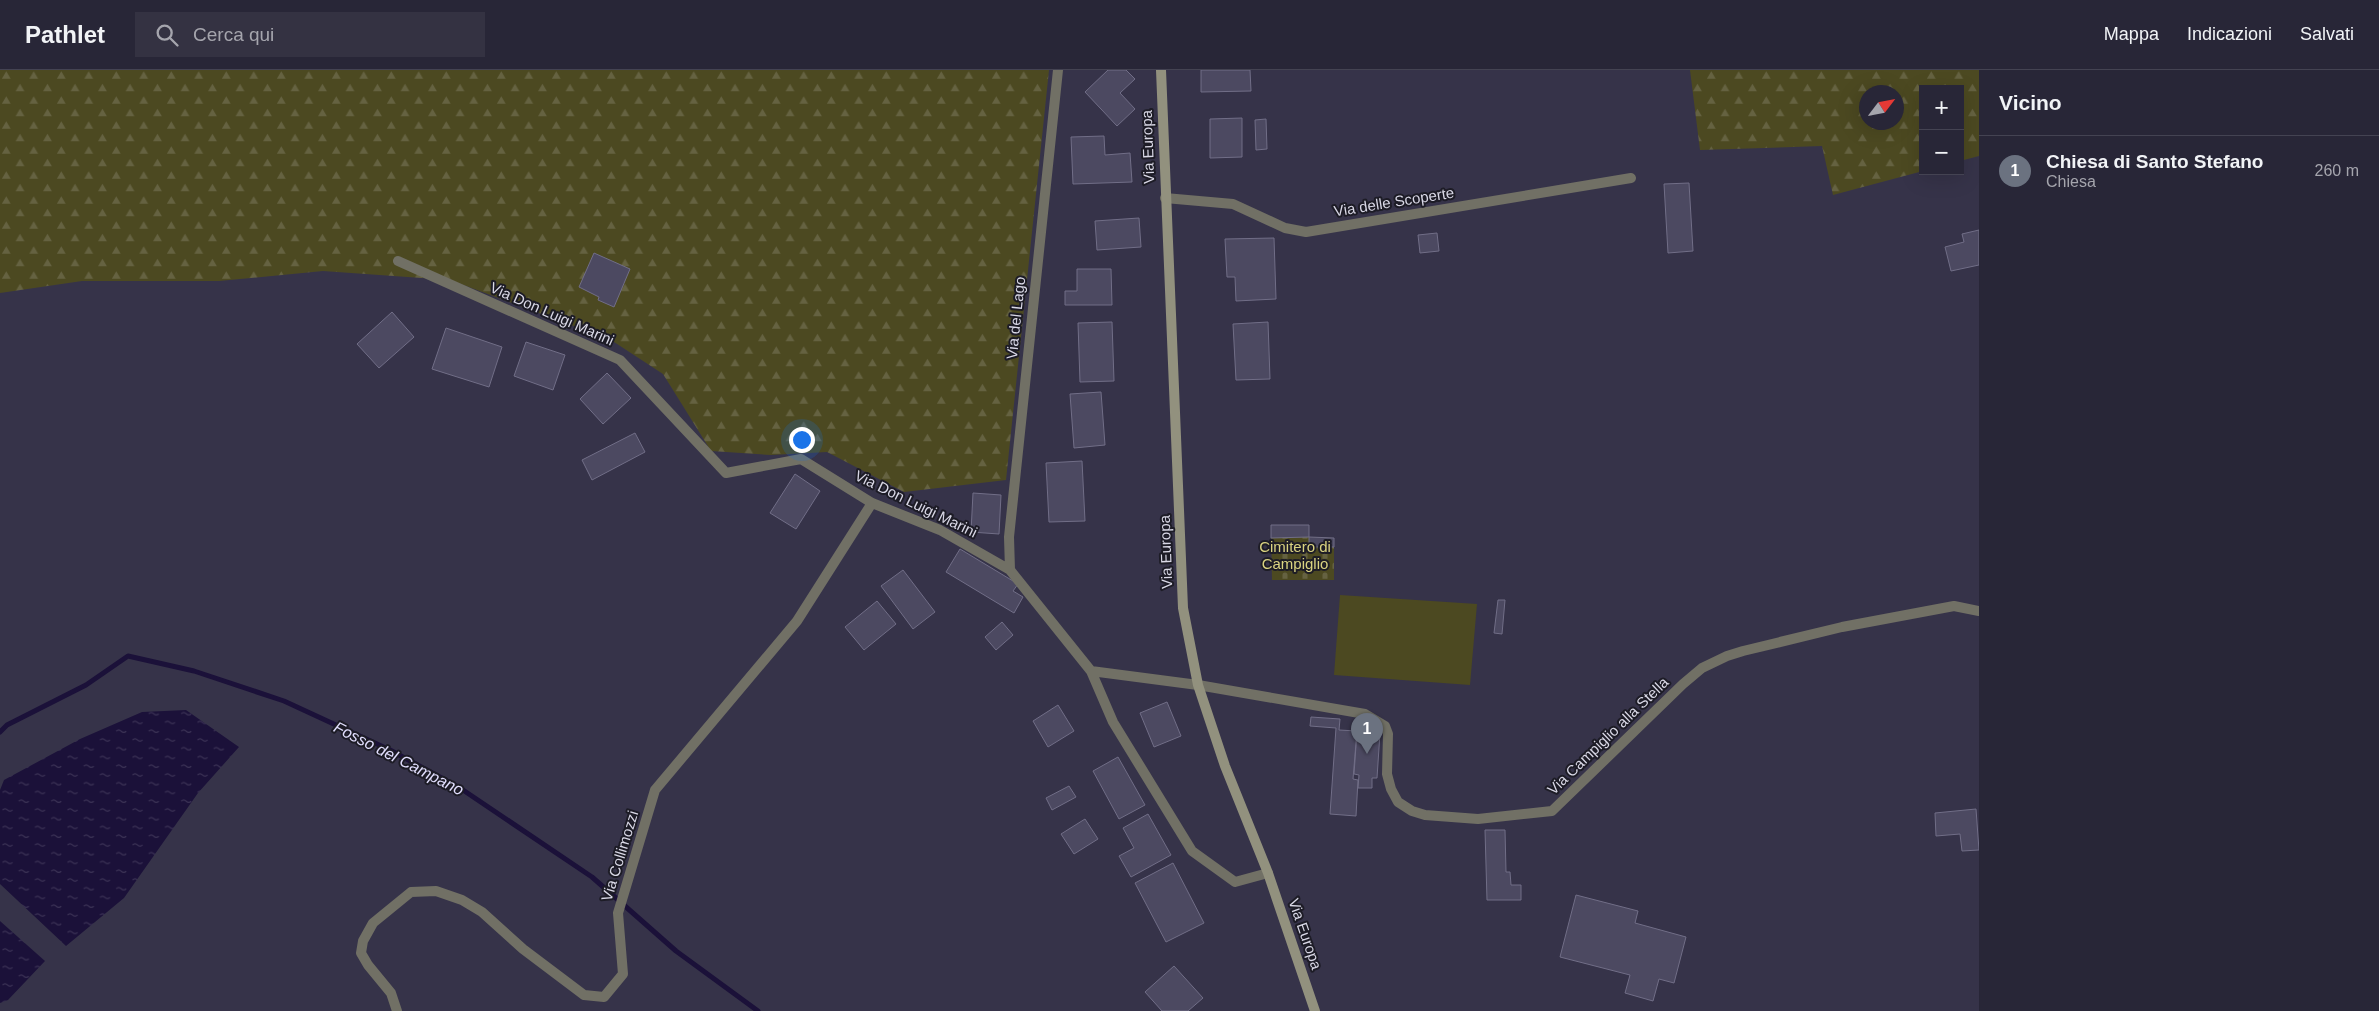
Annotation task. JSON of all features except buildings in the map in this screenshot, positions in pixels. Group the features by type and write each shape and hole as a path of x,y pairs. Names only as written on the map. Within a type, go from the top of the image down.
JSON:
{"main road":[{"name":"Via Europa","path":"1161,70 1183,608 1198,685 1225,766 1268,872 1315,1011"}],"street":[{"name":"Via del Lago","path":"1010,570 1009,537 1058,70"},
{"name":"Via delle Scoperte","path":"1165,198 1233,204 1285,228 1306,232 1631,178"},
{"name":"Via Don Luigi Marini","path":"398,261 620,360 726,473 801,459 872,503 940,530 1010,570 1091,671 1113,722 1192,852 1235,882 1268,872"},
{"name":"Via Collimozzi","path":"397,1011 391,993 368,965 361,953 363,940 373,923 411,892 436,891 462,900 482,912 523,949 584,995 604,997 623,974 618,913 655,790 797,621 872,503"},
{"name":"Via Campiglio alla Stella","path":"1198,685 1364,714 1385,726 1388,734 1387,774 1398,802 1412,811 1425,815 1478,820 1552,811 1683,684 1702,668 1727,656 1842,627 1954,606 1979,611"},
{"path":"1091,671 1198,685"}],"green space":[{"path":"0,70 1049,70 1006,480 904,492 827,452 771,455 711,451 663,374 611,340 450,280 323,271 219,281 82,281 0,293"},
{"path":"1690,70 1979,70 1979,156 1964,160 1964,85 1919,85 1919,172 1833,195 1822,146 1700,150"},
{"name":"Cimitero di Campiglio","path":"1271,525 1309,525 1309,537 1334,538 1334,580 1272,580"},
{"path":"1340,595 1477,604 1470,685 1334,675"}],"water":[{"path":"186,710 239,747 198,793 124,898 66,946 0,884 0,790 4,780 80,739 142,712"},
{"path":"0,921 45,961 8,1000 0,1003"}],"waterway":[{"name":"Fosso del Campano","path":"0,732 7,725 86,685 128,656 194,671 284,701 390,750 460,788 592,877 676,951 758,1011"}],"place":[{"name":"Chiesa di Santo Stefano","path":"1367,754"}]}
